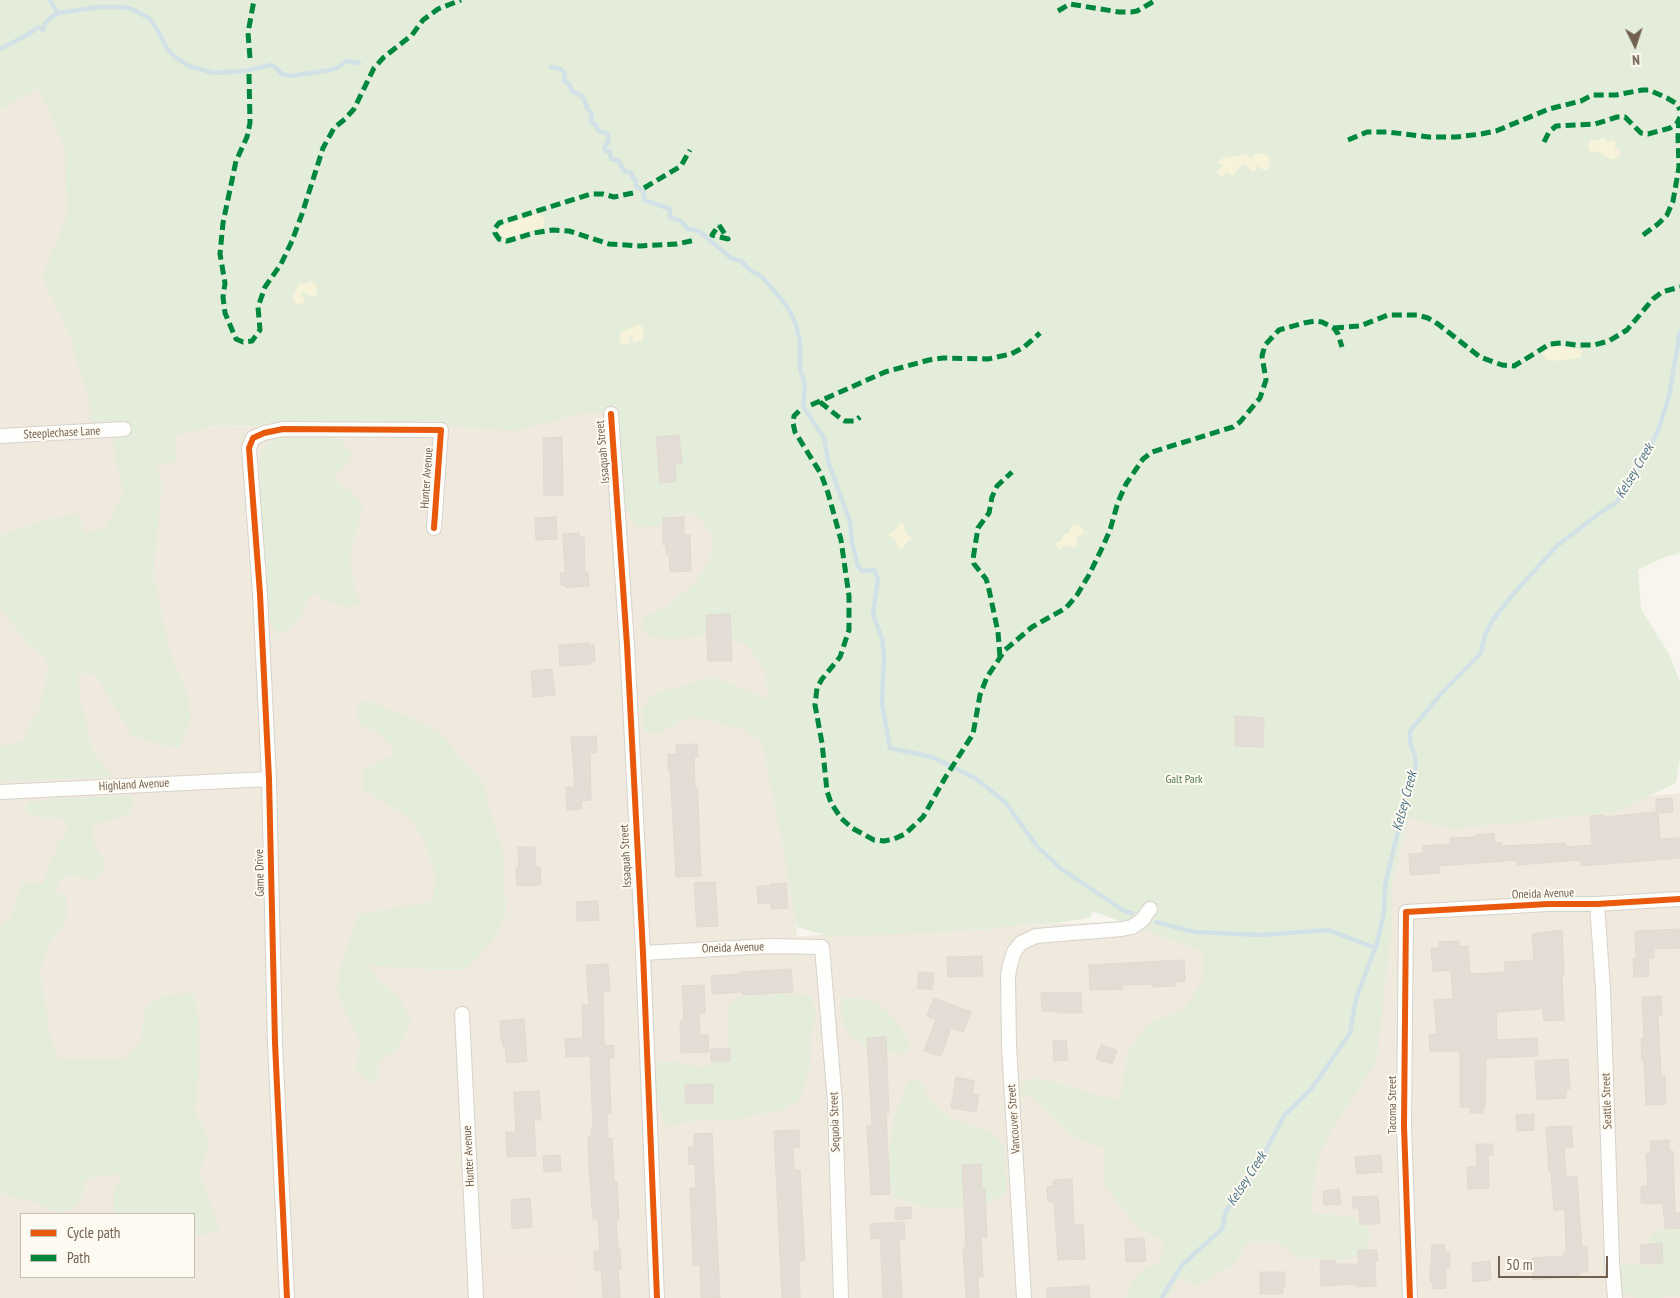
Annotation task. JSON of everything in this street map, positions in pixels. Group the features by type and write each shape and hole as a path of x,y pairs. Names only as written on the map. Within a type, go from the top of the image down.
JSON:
{"street":[{"name":"Issaquah Street","path":"611,414 627,645 643,953 657,1298"},
{"name":"Steeplechase Lane","path":"0,436 124,429"},
{"name":"Game Drive","path":"288,1298 275,1043 269,779 260,594 249,448 254,438 264,432 282,429 441,430"},
{"name":"Hunter Avenue","path":"434,528 441,430"},
{"name":"Highland Avenue","path":"0,792 269,779"},
{"name":"Oneida Avenue","path":"1406,912 1680,899"},
{"name":"Seattle Street","path":"1597,904 1603,994 1612,1262 1615,1298"},
{"name":"Vancouver Street","path":"1024,1298 1009,1046 1008,976 1014,952 1021,944 1036,936 1110,931 1132,927 1142,920 1150,910"},
{"name":"Tacoma Street","path":"1406,912 1404,1126 1410,1298"},
{"name":"Oneida Avenue","path":"643,953 769,946 822,947"},
{"name":"Sequoia Street","path":"822,947 834,1102 841,1298"},
{"name":"Hunter Avenue","path":"462,1014 476,1298"}],"shaded area":[{"path":"0,0 120,0 140,429 365,424 462,414 749,395 797,937 872,930 1205,919 1392,904 1392,884 1409,818 1680,793 1680,1298 0,1298"},
{"path":"577,1255 579,1298 476,1298 474,1257"}],"green space":[{"name":"Galt Park","path":"0,0 1680,0 1680,553 1662,558 1638,570 1641,609 1670,656 1680,682 1680,758 1676,783 1616,812 1451,829 1409,818 1392,884 1392,928 1376,1061 1339,1118 1317,1158 1311,1213 1352,1216 1370,1230 1367,1253 1342,1260 1298,1257 1275,1241 1248,1241 1234,1264 1197,1285 1180,1278 1167,1298 1127,1298 1132,1280 1146,1268 1160,1262 1165,1241 1138,1228 1105,1186 1104,1149 1072,1136 1038,1102 1021,1093 1021,1083 1038,1078 1120,1101 1128,1051 1149,1023 1185,1009 1204,978 1203,951 1092,911 1091,917 1060,923 1018,925 980,930 831,937 797,927 762,741 740,728 694,717 678,722 661,733 644,732 642,710 652,695 714,677 769,699 765,670 747,645 715,634 671,639 649,636 641,627 645,616 667,607 696,582 711,557 712,533 697,515 679,513 656,526 636,527 625,508 618,413 581,413 517,431 365,424 209,427 176,436 177,462 156,466 162,485 153,576 173,662 189,696 190,722 178,749 132,736 96,675 78,673 80,697 92,751 114,777 0,781 0,744 4,746 23,740 41,705 48,668 43,655 28,644 0,608 0,536 47,519 80,514 82,531 85,533 105,528 124,493 117,468 113,440 89,419 91,408 69,333 42,278 67,215 65,149 39,88 0,110"},
{"path":"282,435 293,438 331,436 343,442 352,455 346,466 335,473 337,483 351,491 363,505 351,550 351,573 360,604 348,607 325,601 315,593 308,598 301,615 290,630 278,635 270,622 262,553 260,461 261,451 266,445"},
{"path":"369,701 413,719 443,735 460,759 483,783 503,855 506,914 493,940 465,970 367,965 380,982 401,999 411,1022 397,1050 378,1061 377,1084 356,1072 360,1041 346,1014 337,990 341,966 358,914 433,902 435,875 426,844 410,818 363,789 363,770 396,753 381,734 360,725 357,713 358,702"},
{"path":"134,796 130,814 123,815 118,819 93,823 93,842 107,864 92,882 82,876 67,875 60,880 55,891 66,897 67,920 49,943 40,974 51,1042 58,1059 126,1059 141,1042 146,1006 163,996 193,993 198,1015 199,1045 195,1112 210,1142 199,1174 210,1200 219,1231 195,1236 195,1213 117,1213 114,1210 114,1193 121,1178 115,1174 85,1179 83,1195 75,1207 64,1212 54,1211 32,1201 0,1193 0,928 11,918 22,884 43,884 58,843 69,830 63,819 45,818 26,812 28,802 61,798"},
{"path":"782,994 811,996 816,1013 811,1034 810,1064 801,1099 785,1109 737,1119 706,1120 665,1126 655,1089 657,1063 676,1061 702,1068 727,1056 728,1009 735,997"},
{"path":"855,998 875,1002 886,1010 897,1022 909,1042 908,1054 862,1045 852,1037 844,1026 841,999"},
{"path":"914,1078 922,1084 928,1097 948,1117 990,1132 1003,1144 1006,1191 994,1201 945,1209 923,1206 895,1197 890,1181 889,1157 894,1117 908,1082"},
{"path":"1680,1224 1680,1295 1640,1298 1621,1292 1619,1275 1622,1263 1643,1265 1653,1269 1659,1261 1648,1244 1652,1234"}],"sand":[{"path":"1602,138 1606,139 1607,143 1611,140 1615,141 1616,145 1613,148 1619,149 1621,152 1618,157 1611,160 1600,152 1589,151 1588,144 1591,140 1598,141"},
{"path":"1259,153 1269,156 1270,166 1267,170 1263,170 1258,165 1255,171 1251,171 1245,164 1240,165 1234,175 1228,175 1228,171 1223,176 1217,173 1217,170 1224,166 1218,163 1222,158 1238,155 1240,157 1242,154 1252,158"},
{"path":"539,213 545,220 543,228 508,238 503,237 498,232 498,229 504,225"},
{"path":"311,281 317,286 317,294 312,297 303,291 301,295 305,303 296,304 293,301 293,296 298,286 301,283 304,284"},
{"path":"639,324 643,327 643,340 634,342 632,340 633,335 629,337 630,342 628,344 621,344 619,339 621,332"},
{"path":"1554,346 1583,350 1580,358 1547,360 1542,353"},
{"path":"899,523 904,524 905,532 912,538 900,549 896,541 889,535 889,533 897,529"},
{"path":"1077,524 1083,528 1084,534 1076,536 1078,546 1072,548 1065,546 1060,550 1056,543 1061,541 1064,534 1069,533 1071,526"}],"building":[{"path":"679,435 682,464 675,464 676,481 660,483 656,437"},
{"path":"562,437 563,495 544,495 543,438"},
{"path":"556,517 557,539 536,540 535,518"},
{"path":"684,517 684,535 690,535 691,571 670,572 669,554 666,554 666,545 663,545 663,518"},
{"path":"579,533 580,537 584,537 585,573 588,572 589,586 566,588 566,586 561,585 560,573 565,573 563,534"},
{"path":"730,614 732,661 708,661 706,615"},
{"path":"588,643 589,646 594,645 595,662 560,666 559,645"},
{"path":"552,669 555,695 533,697 531,671"},
{"path":"1235,716 1264,718 1263,747 1235,746"},
{"path":"596,736 597,752 590,753 591,800 581,801 582,809 567,810 566,787 575,787 571,737"},
{"path":"697,744 698,757 694,757 701,876 676,877 668,754 677,754 676,745"},
{"path":"1672,798 1673,812 1658,813 1660,839 1680,838 1680,858 1581,866 1580,860 1517,865 1517,860 1439,866 1439,873 1410,875 1409,854 1423,853 1423,846 1450,844 1450,838 1476,837 1476,835 1494,833 1495,843 1501,842 1502,846 1566,843 1566,847 1592,845 1590,816 1604,815 1604,817 1656,812 1656,799"},
{"path":"518,847 535,847 536,867 540,867 541,885 517,886 516,868 519,868"},
{"path":"715,882 718,926 697,927 694,883"},
{"path":"786,883 788,908 771,909 771,903 758,904 757,886"},
{"path":"598,901 599,920 577,921 576,902"},
{"path":"1680,929 1680,948 1654,949 1654,958 1648,958 1649,976 1634,977 1633,958 1636,958 1635,931"},
{"path":"1562,930 1564,1020 1544,1021 1543,1009 1496,1012 1497,1040 1537,1038 1538,1056 1486,1058 1485,1107 1483,1107 1483,1113 1470,1113 1470,1107 1460,1107 1460,1051 1430,1051 1429,1034 1437,1034 1434,1000 1453,999 1451,970 1433,972 1431,948 1439,948 1439,942 1459,941 1459,947 1468,946 1470,974 1505,972 1504,962 1534,960 1532,934"},
{"path":"982,956 983,976 948,977 947,957"},
{"path":"1184,960 1185,981 1175,982 1175,986 1152,987 1152,984 1122,985 1123,989 1090,990 1089,965"},
{"path":"608,964 610,991 603,992 604,1046 614,1045 614,1058 609,1058 611,1113 607,1113 608,1138 612,1138 614,1182 617,1182 619,1219 616,1219 618,1250 620,1249 621,1269 618,1269 620,1298 603,1298 601,1270 595,1270 594,1251 600,1251 598,1220 593,1220 589,1168 588,1137 591,1137 591,1129 593,1129 590,1056 566,1057 565,1039 583,1038 582,1005 589,1005 586,965"},
{"path":"791,969 793,992 743,995 742,992 712,994 711,976"},
{"path":"919,972 934,973 932,990 917,988"},
{"path":"704,985 705,1013 699,1013 700,1036 708,1035 709,1052 681,1053 680,1021 684,1021 682,986"},
{"path":"1041,993 1081,993 1082,1013 1042,1011"},
{"path":"1661,996 1662,1015 1658,1015 1661,1077 1665,1076 1666,1104 1646,1105 1641,1039 1644,1039 1642,997"},
{"path":"934,998 971,1012 963,1032 951,1028 941,1056 924,1051 936,1019 927,1016"},
{"path":"524,1019 527,1061 507,1063 505,1047 503,1047 503,1041 501,1041 500,1021"},
{"path":"886,1037 889,1113 886,1113 890,1194 871,1195 867,1126 872,1126 867,1038"},
{"path":"1066,1040 1068,1060 1054,1061 1053,1041"},
{"path":"1101,1045 1117,1050 1112,1064 1096,1059"},
{"path":"711,1049 730,1049 730,1061 711,1061"},
{"path":"1568,1059 1570,1089 1566,1089 1566,1098 1537,1100 1535,1061"},
{"path":"956,1077 975,1081 972,1094 979,1095 976,1112 951,1108"},
{"path":"713,1084 713,1103 686,1104 685,1085"},
{"path":"539,1091 541,1120 534,1120 536,1156 507,1157 506,1132 516,1132 514,1092"},
{"path":"1534,1114 1534,1130 1517,1131 1516,1115"},
{"path":"1571,1126 1573,1147 1564,1148 1566,1177 1577,1177 1582,1247 1587,1247 1588,1272 1579,1272 1580,1276 1533,1280 1532,1258 1563,1256 1563,1253 1566,1253 1565,1209 1554,1210 1546,1127"},
{"path":"799,1130 800,1147 793,1147 794,1170 800,1170 805,1261 799,1261 800,1298 782,1298 774,1131"},
{"path":"712,1133 720,1298 701,1298 700,1265 693,1265 690,1188 696,1188 695,1164 689,1165 688,1147 694,1147 694,1134"},
{"path":"1669,1140 1669,1151 1673,1151 1675,1213 1680,1213 1680,1228 1665,1229 1663,1203 1641,1203 1641,1187 1648,1186 1646,1154 1651,1153 1650,1141"},
{"path":"1476,1144 1493,1144 1493,1155 1488,1155 1489,1188 1468,1189 1467,1167 1477,1166"},
{"path":"560,1155 561,1171 544,1172 543,1156"},
{"path":"1381,1155 1382,1172 1357,1174 1355,1157"},
{"path":"981,1164 982,1189 985,1189 987,1237 981,1237 983,1277 978,1277 979,1298 966,1298 963,1248 966,1247 962,1165"},
{"path":"1072,1179 1074,1225 1083,1224 1085,1259 1058,1260 1054,1202 1048,1202 1047,1187 1053,1186 1053,1180"},
{"path":"1339,1189 1341,1204 1324,1205 1323,1191"},
{"path":"1378,1196 1380,1224 1360,1224 1359,1208 1353,1208 1352,1197"},
{"path":"530,1198 532,1227 512,1229 511,1200"},
{"path":"911,1207 912,1218 896,1220 895,1208"},
{"path":"904,1222 905,1239 899,1239 902,1298 883,1298 880,1238 871,1239 870,1224"},
{"path":"1144,1238 1146,1261 1126,1262 1125,1239"},
{"path":"1662,1243 1663,1263 1641,1264 1640,1245"},
{"path":"1432,1245 1444,1245 1445,1252 1450,1252 1450,1268 1446,1268 1446,1288 1433,1289 1433,1282 1430,1282"},
{"path":"1358,1250 1377,1250 1378,1261 1375,1261 1376,1286 1356,1287 1356,1284 1321,1286 1320,1261 1336,1260 1336,1264 1358,1264"},
{"path":"1490,1261 1491,1280 1473,1282 1472,1263"},
{"path":"1260,1272 1285,1272 1283,1294 1260,1294"},
{"path":"1089,1286 1090,1298 1047,1298 1047,1288"}],"waterway":[{"path":"50,0 58,13"},
{"path":"0,49 29,34 38,27 43,30 45,23 58,13 99,7 123,7 132,9 149,18 167,49 176,58 189,66 214,73 244,71 272,65 282,74 291,76 330,70 337,68 347,61 359,63"},
{"path":"551,67 560,69 565,73 564,81 569,84 572,91 583,97 591,113 591,122 596,125 598,131 606,133 609,137 604,147 606,151 610,151 611,159 619,161 624,171 631,172 636,181 636,186 644,192 644,200 670,209 670,217 681,221 688,229 699,231 731,258 741,261 750,270 762,277 791,313 800,341 800,368 805,385 803,406 824,438 829,464 850,522 852,543 858,566 862,571 874,570 878,579 873,614 882,639 884,655 882,703 890,748 932,757 975,778 1006,803 1036,845 1060,868 1124,911 1132,913"},
{"name":"Kelsey Creek","path":"1162,1297 1183,1264 1222,1229 1226,1211 1265,1152 1284,1116 1312,1088 1350,1033 1356,999 1377,943 1384,913 1385,886 1403,803 1416,769 1415,756 1410,742 1410,731 1440,695 1481,653 1485,635 1492,621 1515,592 1557,546 1601,512 1616,503 1647,456 1660,425 1669,396 1680,332"},
{"path":"1156,922 1195,932 1261,935 1328,930 1376,948"}],"marked path":[{"path":"250,58 248,33 254,0"},
{"path":"249,74 250,123 247,137 236,161 223,223 220,254 225,283 223,297 225,313 236,339 243,342 252,341 260,330 258,307 265,287 281,264 292,241 323,148 334,128 354,109 374,68 384,57 412,35 423,20 438,9 461,0"},
{"path":"1058,11 1070,4 1119,12 1131,12 1137,11 1156,0"},
{"path":"1348,140 1367,132 1388,132 1429,137 1456,137 1481,134 1496,131 1549,109 1581,101 1592,95 1616,95 1642,90 1649,90 1667,98 1677,104 1680,110"},
{"path":"1544,142 1549,132 1556,126 1595,124 1617,117 1625,117 1641,133 1648,134 1670,128 1677,123 1680,117"},
{"path":"1643,235 1667,215 1673,201 1679,167 1679,119"},
{"path":"644,188 681,166 690,150"},
{"path":"633,193 614,197 603,194 591,194 499,223 495,228 495,233 499,239 507,241 534,233 553,230 569,231 609,244 640,246 677,244 695,240"},
{"path":"719,225 728,239 712,235 719,225"},
{"path":"1334,328 1360,326 1388,315 1417,315 1428,318 1438,324 1480,357 1502,365 1514,366 1550,344 1594,345 1609,341 1627,330 1653,299 1662,292 1680,287"},
{"path":"799,411 794,416 795,432 821,474 828,493 841,540 849,596 849,630 840,657 817,688 815,705 822,743 827,791 831,803 841,818 852,828 874,840 884,841 905,834 923,817 973,734 980,695 987,677 1005,650 1032,627 1066,608 1077,595 1104,544 1126,484 1143,459 1152,452 1233,427 1240,422 1260,398 1266,380 1262,356 1265,345 1279,330 1304,323 1322,322 1334,328 1342,347"},
{"path":"811,405 885,372 929,360 943,358 988,359 1011,354 1024,347 1040,333"},
{"path":"820,402 845,421 855,421 860,417"},
{"path":"1000,657 998,632 988,585 986,579 974,564 973,559 978,528 989,513 992,497 997,486 1012,472"}],"cycle path":[{"path":"611,414 627,645 643,953 657,1298"},
{"path":"287,1298 275,1043 269,779 260,594 249,448 253,438 264,433 283,429 441,430 434,528"},
{"path":"1410,1298 1404,1126 1406,912 1680,899"}]}
